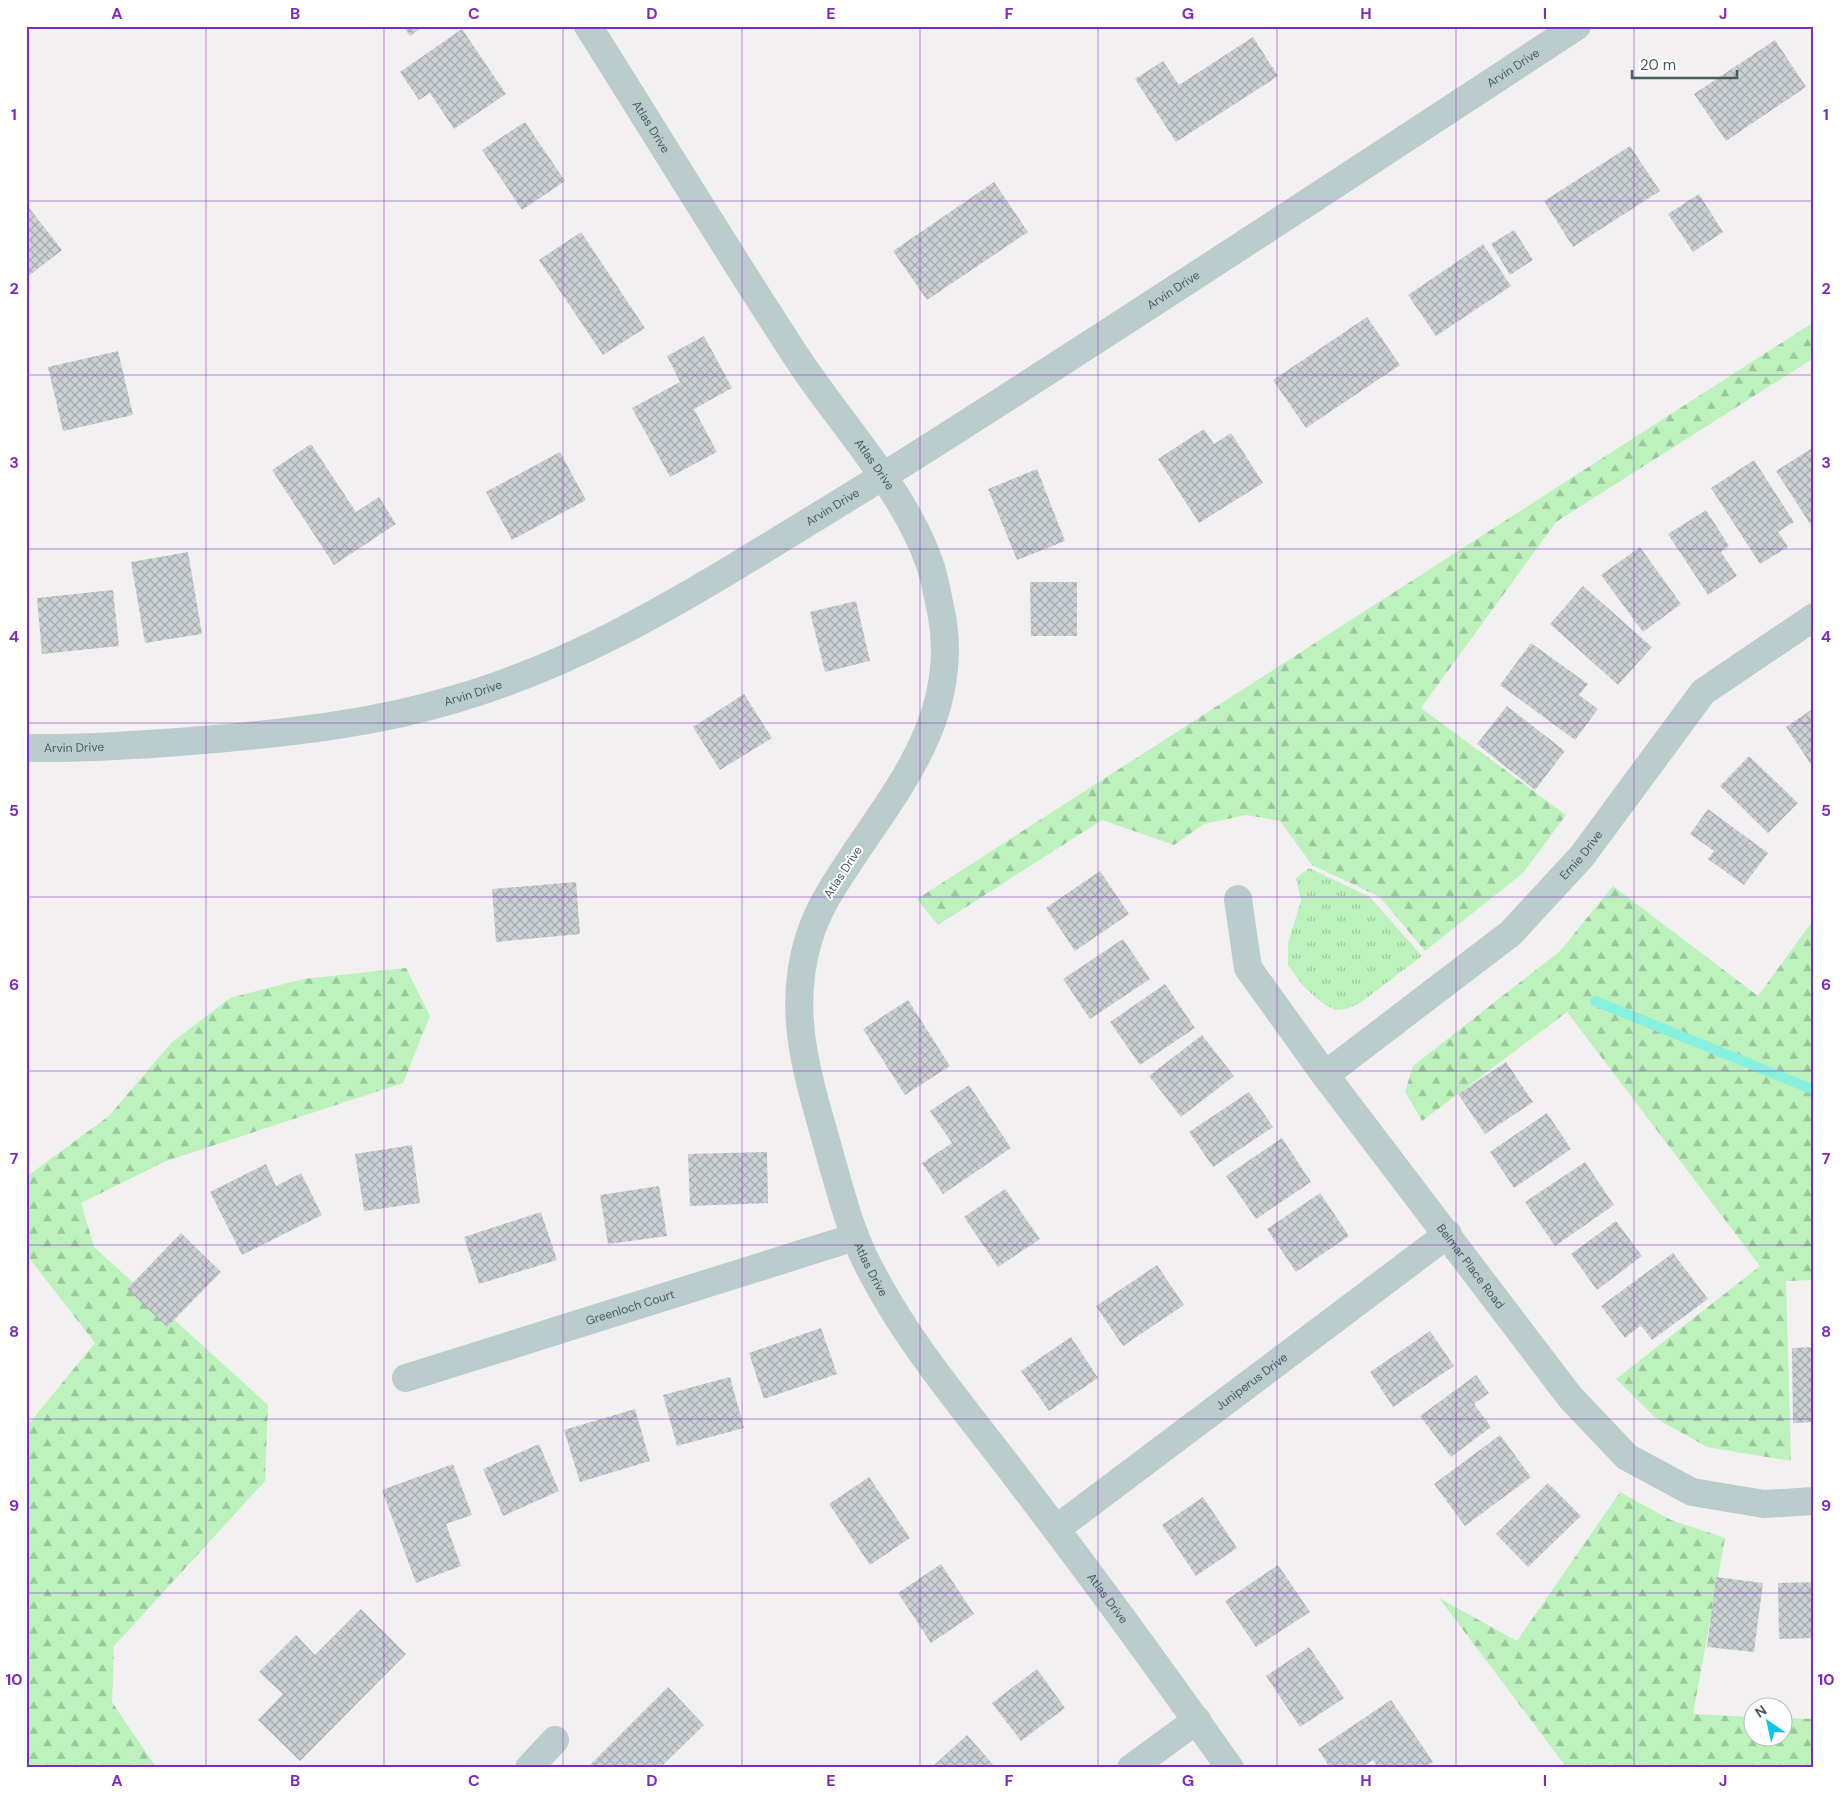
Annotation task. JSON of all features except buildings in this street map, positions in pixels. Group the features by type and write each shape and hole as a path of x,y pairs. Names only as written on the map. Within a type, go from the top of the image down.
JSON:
{"street":[{"name":"Atlas Drive","path":"588,26 801,363 910,519 930,563 942,618 944,650 940,697 925,742 902,784 825,898 808,940 799,986 798,1009 802,1055 855,1237 870,1271 911,1340 1056,1529 1230,1768"},
{"name":"Arvin Drive","path":"26,748 138,746 314,730 409,712 456,699 545,668 629,628 686,597 882,477 1143,311 1578,26"},
{"name":"Ernie Drive","path":"1325,1075 1511,933 1582,856 1703,692 1814,617"},
{"name":"Belmar Place Road","path":"1238,899 1248,968 1325,1075 1448,1234 1570,1397 1627,1456 1692,1492 1764,1504 1814,1501"},
{"name":"Juniperus Drive","path":"1056,1529 1448,1234"},
{"name":"Greenloch Court","path":"406,1378 855,1237"},
{"path":"1131,1768 1196,1720"},
{"path":"529,1768 555,1740"}],"green space":[{"path":"1814,322 1814,358 1556,522 1421,708 1566,815 1523,873 1425,951 1380,897 1312,865 1280,821 1246,815 1204,824 1174,845 1102,820 938,925 917,899"},
{"path":"1309,868 1370,897 1422,956 1360,1003 1346,1009 1335,1010 1321,1002 1303,986 1288,965 1288,943 1301,901 1296,878"},
{"path":"1613,886 1758,996 1814,919 1814,1280 1786,1281 1791,1461 1707,1447 1657,1419 1616,1379 1760,1266 1567,1012 1422,1121 1405,1092 1413,1066 1560,951"},
{"path":"406,968 430,1016 403,1083 166,1161 81,1203 94,1247 268,1405 265,1481 114,1646 112,1702 154,1764 154,1768 26,1768 26,1427 95,1343 26,1254 26,1177 109,1116 171,1043 230,998 303,979"},
{"path":"1620,1492 1671,1520 1725,1538 1693,1714 1742,1716 1742,1746 1792,1746 1792,1718 1814,1719 1814,1768 1567,1768 1439,1598 1517,1641"}],"waterway":[{"path":"1595,1001 1814,1090"}]}
